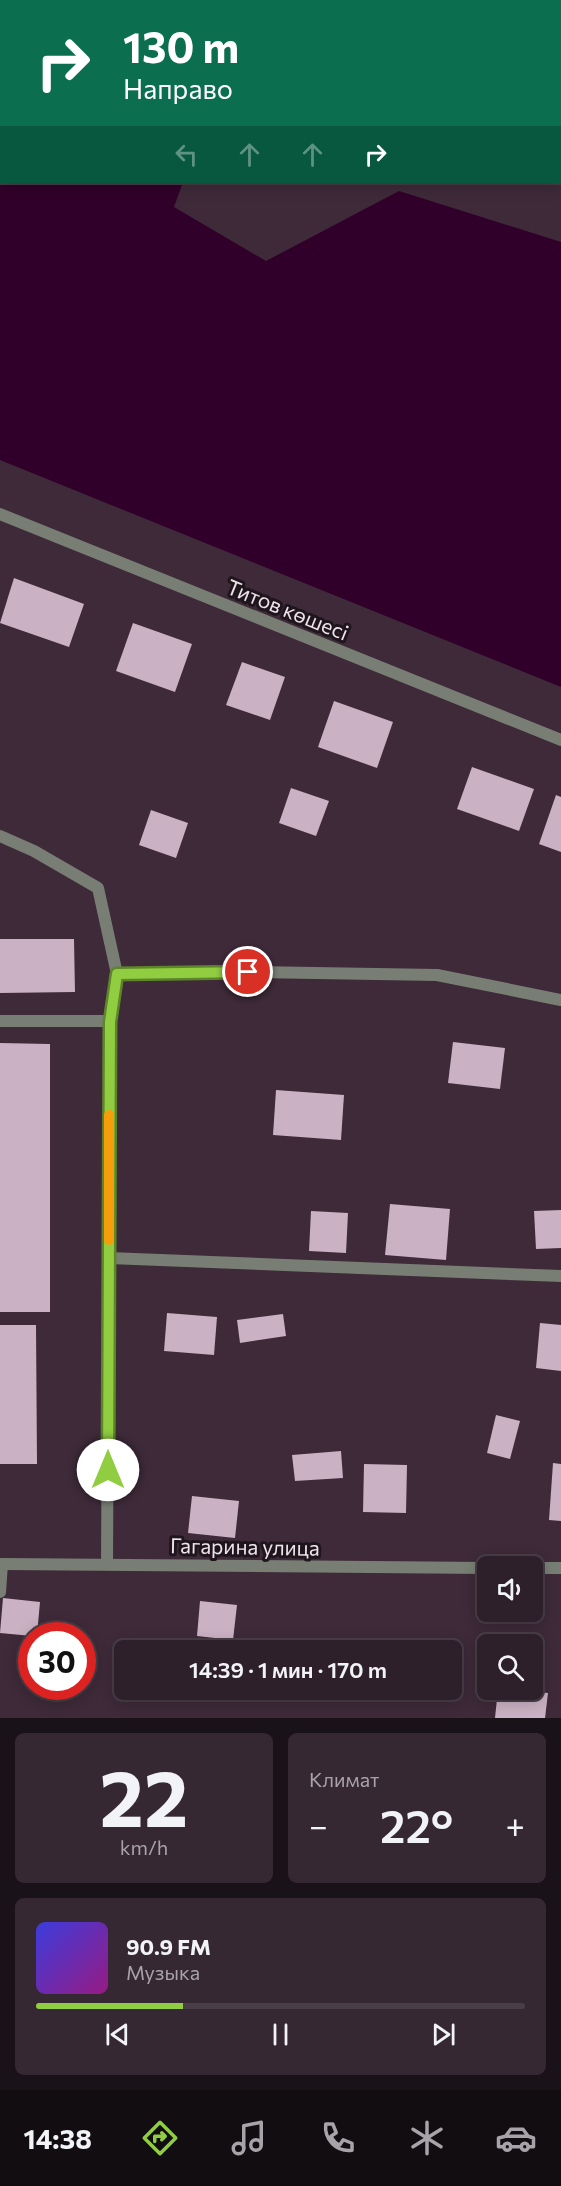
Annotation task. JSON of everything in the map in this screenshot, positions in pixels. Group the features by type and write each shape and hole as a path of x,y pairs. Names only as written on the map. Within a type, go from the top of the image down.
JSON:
{"street":[{"name":"Титов көшесі","path":"0,514 561,740"},
{"path":"0,836 34,851 98,888 117,974 110,1022 107,1564"},
{"path":"117,974 248,972 437,975 561,1000"},
{"path":"0,1021 110,1022"},
{"path":"109,1258 561,1276"},
{"path":"0,1592 1,1564"},
{"name":"Гагарина улица","path":"1,1564 477,1568"},
{"path":"543,1568 561,1568"}],"shaded area":[{"path":"0,183 183,183 174,207 266,261 399,191 561,242 561,687 0,460"}],"building":[{"path":"14,578 84,604 69,647 0,623"},
{"path":"133,623 192,644 175,692 116,671"},
{"path":"242,662 285,677 270,720 226,705"},
{"path":"334,701 393,722 377,768 318,747"},
{"path":"472,767 534,789 519,831 457,809"},
{"path":"291,788 329,801 316,836 279,823"},
{"path":"556,795 561,797 561,852 539,844"},
{"path":"151,810 188,823 176,858 139,845"},
{"path":"0,939 74,939 75,992 0,993"},
{"path":"453,1042 505,1048 500,1089 448,1083"},
{"path":"0,1043 50,1044 50,1312 0,1312"},
{"path":"276,1090 344,1095 341,1140 273,1135"},
{"path":"390,1204 450,1209 446,1260 385,1255"},
{"path":"561,1210 561,1248 536,1249 534,1211"},
{"path":"311,1211 348,1213 346,1253 309,1251"},
{"path":"167,1313 217,1317 214,1355 164,1351"},
{"path":"283,1314 286,1336 240,1343 237,1320"},
{"path":"540,1323 561,1325 561,1371 536,1368"},
{"path":"0,1325 36,1325 37,1464 0,1464"},
{"path":"496,1415 520,1421 510,1459 487,1453"},
{"path":"341,1451 343,1478 295,1481 292,1455"},
{"path":"553,1463 561,1464 561,1521 549,1520"},
{"path":"364,1464 407,1465 406,1513 363,1512"},
{"path":"192,1496 239,1501 235,1538 188,1533"},
{"path":"3,1598 40,1602 38,1622 18,1622 18,1635 0,1633"},
{"path":"200,1601 237,1605 233,1640 197,1636"},
{"path":"543,1693 548,1693 545,1718 495,1718 497,1700 543,1700"}],"slow traffic":[{"path":"109,1115 109,1240"}],"route":[{"path":"108,1470 110,1022 117,974 248,972"}]}
